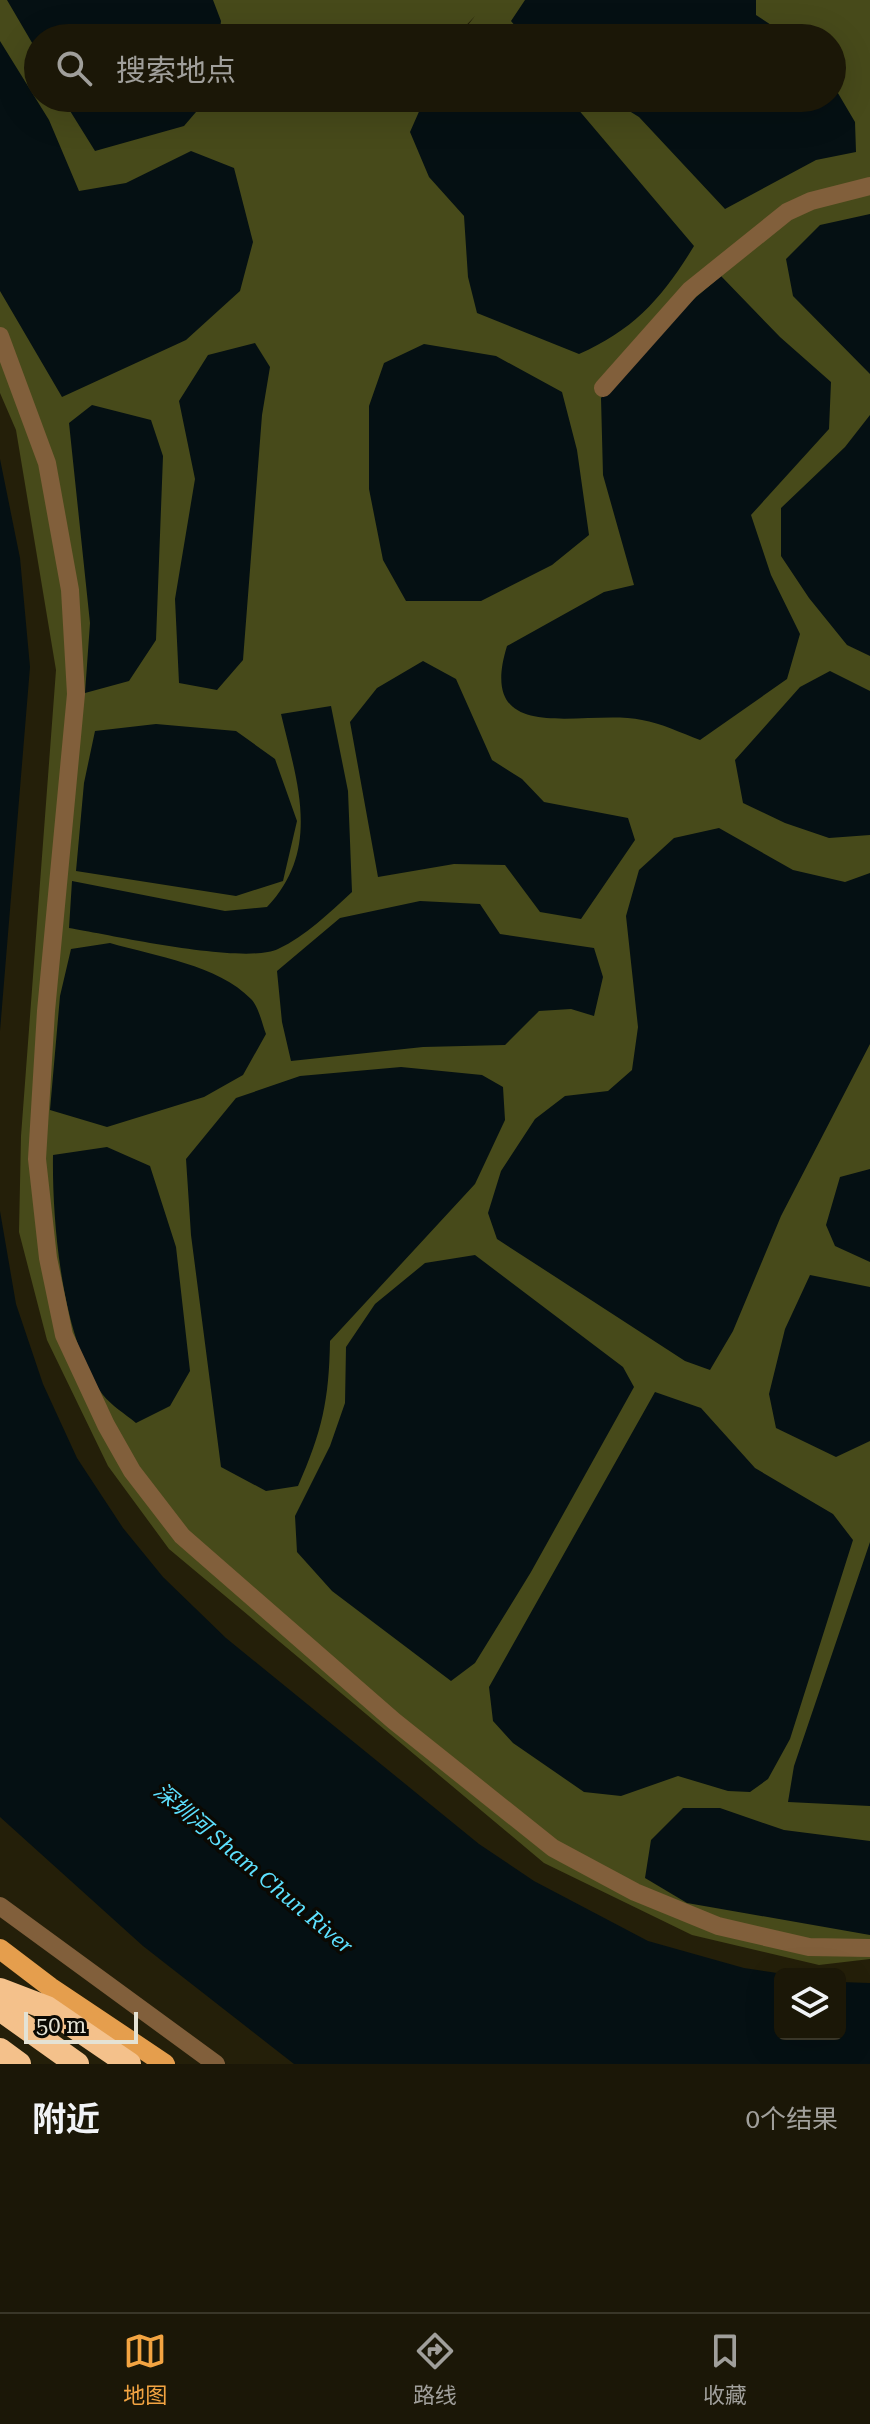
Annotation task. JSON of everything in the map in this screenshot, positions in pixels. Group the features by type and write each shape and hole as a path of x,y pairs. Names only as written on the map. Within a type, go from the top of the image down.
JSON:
{"highway":[{"path":"0,1990 47,2008 129,2064"},
{"path":"0,2009 77,2064"},
{"path":"0,2050 19,2064"}],"main road":[{"path":"0,1949 50,1987 165,2064"}],"lane":[{"path":"603,388 690,290 787,212 811,201 870,186"},
{"path":"0,336 47,463 70,590 76,694 46,1011 37,1159 48,1258 64,1335 106,1425 132,1471 182,1536 394,1721 553,1848 635,1892 718,1926 809,1947 870,1948"},
{"path":"0,1906 216,2064"}],"green space":[{"path":"0,0 870,0 870,1959 819,1965 692,1935 544,1863 169,1549 108,1466 47,1340 19,1232 21,1136 56,670 16,430 0,393"}],"water":[{"path":"7,0 213,0 221,21 221,24 24,24 24,29"},
{"path":"525,0 756,0 756,15 770,24 513,24 511,21"},
{"path":"0,41 24,80 24,112 44,112 79,191 126,183 191,151 234,168 253,242 240,291 186,340 62,397 0,291"},
{"path":"846,107 855,122 856,152 816,160 725,209 631,112 846,112"},
{"path":"71,112 196,112 184,126 95,151"},
{"path":"419,112 580,112 694,246 671,281 646,310 616,334 579,354 477,313 468,277 464,216 429,177 410,132"},
{"path":"870,214 870,374 793,296 786,259 820,225"},
{"path":"721,276 780,337 831,382 829,429 751,515 771,575 800,634 787,679 700,740 642,720 541,718 521,712 507,700 501,679 507,646 604,592 634,585 603,475 601,398 669,320"},
{"path":"255,343 270,367 262,415 243,660 217,690 179,683 175,599 195,479 179,401 208,355"},
{"path":"424,344 496,356 562,392 577,450 589,535 552,565 481,601 406,601 383,560 369,489 369,406 384,363"},
{"path":"92,405 151,420 163,456 156,640 129,681 85,693 90,623 69,423"},
{"path":"870,415 870,656 847,645 809,598 781,556 781,508 845,447"},
{"path":"0,459 20,558 30,667 0,1031"},
{"path":"423,661 456,679 492,760 522,779 544,802 628,818 635,840 581,919 540,912 505,865 454,864 378,877 350,722 377,688"},
{"path":"830,671 870,691 870,835 829,838 785,823 743,803 735,760 800,687"},
{"path":"331,706 348,791 352,892 317,924 278,949 261,953 176,947 69,928 72,881 225,911 267,907 284,885 295,862 300,838 298,790 281,714"},
{"path":"156,724 236,731 275,759 297,821 283,881 236,896 76,871 84,783 95,731"},
{"path":"719,828 793,870 845,882 870,873 870,1044 781,1216 733,1331 710,1370 685,1361 497,1239 488,1213 501,1171 535,1119 565,1096 608,1091 632,1070 638,1027 626,916 639,870 674,838"},
{"path":"420,901 480,904 500,934 594,948 603,977 594,1016 571,1009 539,1011 505,1045 423,1047 291,1061 282,1022 277,971 340,918"},
{"path":"110,943 204,970 237,987 251,999 266,1034 243,1075 204,1097 107,1127 50,1110 60,996 71,949"},
{"path":"401,1067 482,1075 503,1087 505,1120 475,1184 330,1341 323,1415 298,1486 266,1491 221,1467 191,1235 186,1159 236,1098 300,1076"},
{"path":"107,1147 150,1166 176,1247 190,1371 170,1406 136,1423 106,1399 89,1372 69,1313 58,1246 53,1155"},
{"path":"870,1169 870,1262 835,1246 826,1225 840,1177"},
{"name":"深圳河 Sham Chun River","path":"0,1211 16,1304 43,1384 77,1458 123,1528 163,1577 226,1638 479,1844 534,1881 648,1941 744,1968 774,1972 774,2040 846,2040 846,1982 870,1983 870,2064 294,2064 143,1946 0,1817"},
{"path":"475,1255 623,1367 634,1387 531,1572 475,1663 451,1681 332,1591 297,1552 295,1516 330,1446 345,1403 346,1347 375,1304 425,1263"},
{"path":"810,1275 870,1287 870,1441 836,1457 776,1428 769,1394 785,1329"},
{"path":"655,1392 701,1408 755,1468 833,1514 853,1540 790,1739 768,1779 750,1792 728,1791 678,1776 621,1796 584,1792 513,1743 493,1721 489,1687"},
{"path":"870,1542 870,1806 788,1802 794,1766"},
{"path":"683,1808 720,1808 784,1830 870,1841 870,1935 687,1903 645,1878 651,1840"}]}
